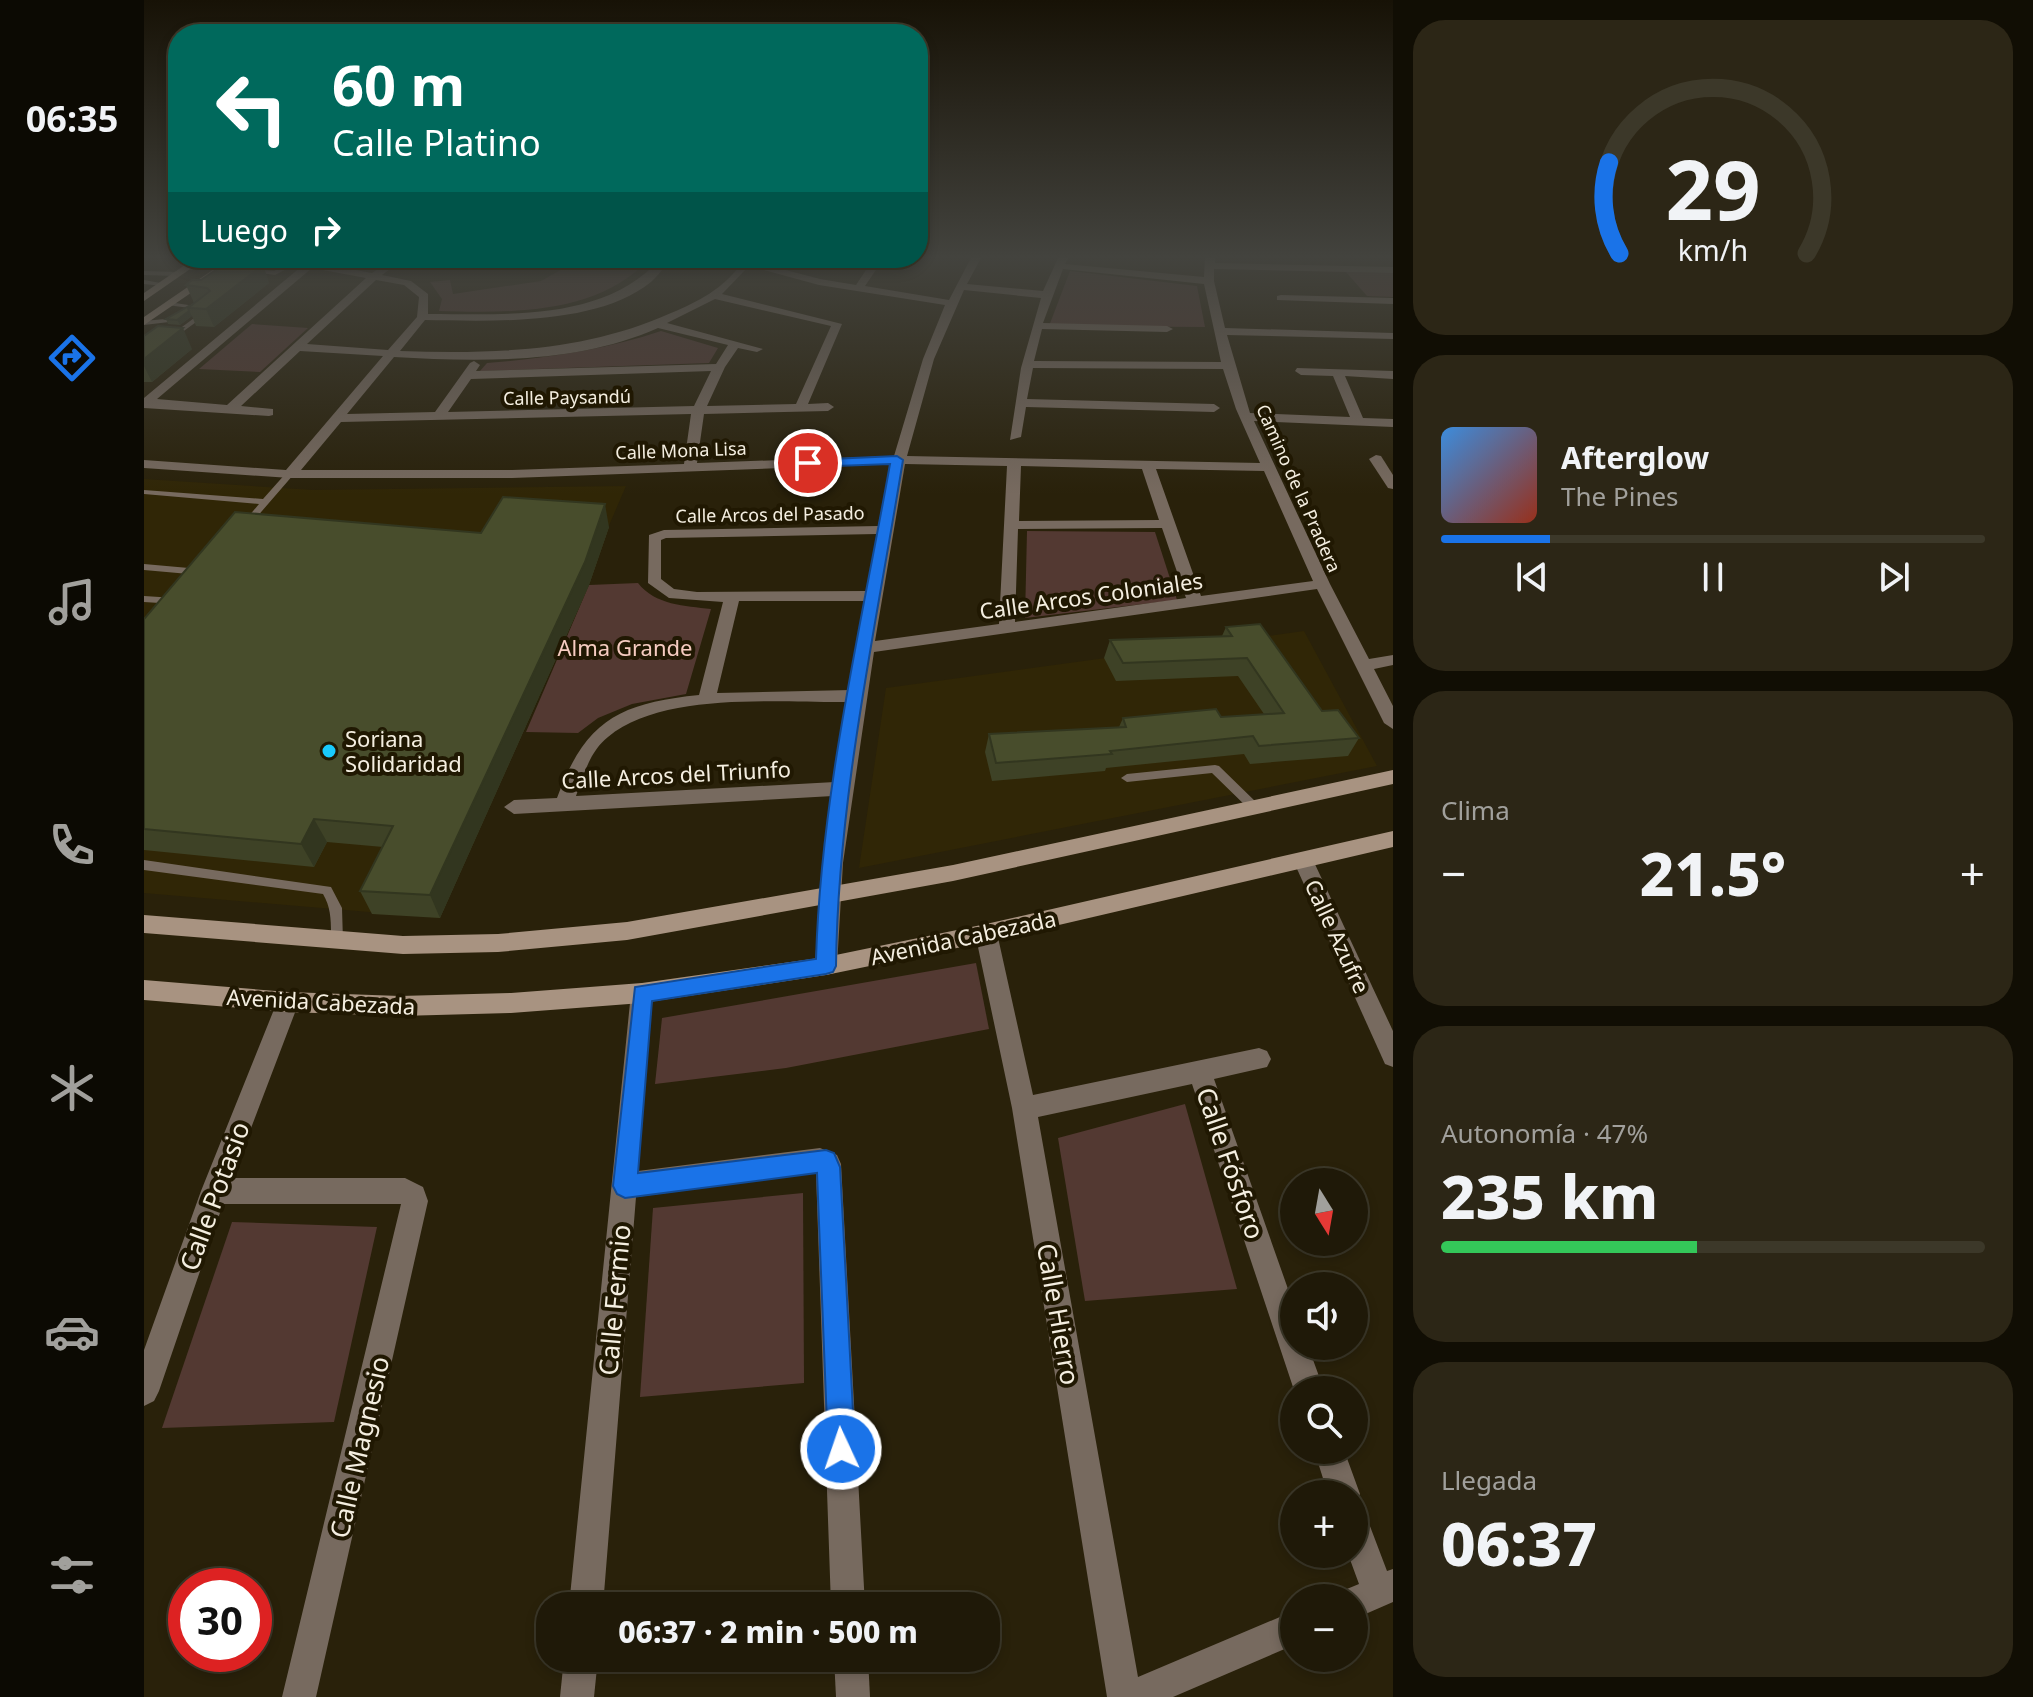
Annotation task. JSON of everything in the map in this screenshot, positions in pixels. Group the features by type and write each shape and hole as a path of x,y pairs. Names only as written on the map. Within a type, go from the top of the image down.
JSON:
{"main road":[{"path":"144,924 403,945 512,942 627,931 828,897 1393,777"},
{"name":"Avenida Cabezada","path":"144,990 288,1002 400,1006 495,1004 642,993 826,966 986,933 1393,839"}],"street":[{"path":"145,403 222,335"},
{"path":"230,409 312,335"},
{"path":"290,474 406,335"},
{"path":"299,347 479,357 521,356 576,348 623,335"},
{"path":"700,335 757,349"},
{"path":"800,408 832,335"},
{"path":"826,966 828,897 841,789 884,530 897,460 939,335"},
{"path":"1015,437 1037,335"},
{"name":"Camino de la Pradera","path":"1221,335 1246,417 1268,467 1322,584 1393,723"},
{"path":"144,339 184,342"},
{"path":"198,343 212,344"},
{"path":"690,468 698,412 719,367 735,344"},
{"path":"437,418 479,357"},
{"path":"1029,364 1228,366"},
{"path":"469,375 719,367"},
{"path":"1301,371 1393,375"},
{"path":"1338,373 1358,421"},
{"path":"145,403 269,412"},
{"path":"1020,403 1214,408"},
{"name":"Calle Paysandú","path":"335,418 828,407"},
{"path":"1246,417 1393,423"},
{"path":"1376,459 1391,478"},
{"name":"Calle Mona Lisa","path":"144,464 290,474 512,474 897,460 1268,467"},
{"path":"1007,629 1014,462"},
{"path":"1147,463 1195,602"},
{"path":"1012,525 1167,524"},
{"name":"Calle Arcos del Pasado","path":"732,599 675,595 661,589 652,576 657,535 884,530"},
{"name":"Calle Arcos Coloniales","path":"865,648 1322,584"},
{"path":"707,699 732,599 874,596"},
{"path":"1364,665 1393,660"},
{"path":"564,804 588,747 608,728 637,713 707,699 858,696"},
{"name":"Calle Arcos del Triunfo","path":"514,807 841,789"},
{"name":"Calle Azufre","path":"1303,860 1393,1056"},
{"name":"Calle Hierro","path":"986,933 1024,1108 1124,1697"},
{"name":"Calle Fermio","path":"587,1592 642,993"},
{"name":"Calle Potasio","path":"144,1391 214,1191 288,1002"},
{"path":"1024,1108 1259,1059"},
{"name":"Calle Fósforo","path":"1200,1072 1304,1376"},
{"path":"625,1186 826,1161 847,1592"},
{"name":"Calle Magnesio","path":"214,1191 405,1191 414,1196 415,1207 299,1697"},
{"path":"1367,1568 1375,1594"},
{"path":"1132,1697 1280,1634"},
{"path":"577,1697 580,1672"},
{"path":"852,1672 853,1697"}],"lane":[{"path":"144,358 177,335"},
{"path":"234,538 290,474"},
{"path":"144,492 265,502"},
{"path":"194,582 213,561"},
{"path":"144,567 203,572"},
{"path":"170,610 186,592"},
{"path":"144,599 178,601"},
{"path":"1127,778 1215,769 1255,808"},
{"path":"144,865 327,890 333,897 336,909 337,941"}],"shaded area":[{"name":"Soriana Solidaridad","path":"144,479 313,490 626,486 440,918 144,893"},
{"path":"1304,631 1377,766 859,868 886,688"}],"green space":[{"path":"239,335 300,335 260,372 199,369"},
{"path":"646,335 675,335 718,348 709,363 480,371 487,363 532,359"},
{"path":"1027,531 1155,532 1177,600 1025,618"},
{"name":"Alma Grande","path":"638,583 662,600 711,609 686,694 632,704 598,718 578,733 526,732 589,585"},
{"path":"976,963 989,1029 786,1068 655,1084 662,1018"},
{"path":"1185,1104 1237,1289 1085,1301 1058,1138"},
{"path":"803,1193 804,1383 640,1397 653,1208"},
{"path":"232,1222 377,1227 334,1422 162,1428"}],"building":[{"path":"145,335 174,335 144,359"},
{"name":"Soriana Solidaridad","path":"503,497 605,504 585,562 430,895 360,891 393,826 314,819 301,844 144,829 144,619 235,512 481,533"},
{"path":"1260,624 1322,711 1338,710 1359,738 1259,746 1253,736 1110,751 1112,754 996,763 989,734 1126,727 1123,718 1216,709 1221,717 1284,713 1247,658 1123,663 1110,640 1232,636 1226,627"}],"place":[{"name":"Soriana Solidaridad","path":"329,751"}],"route":[{"path":"808,463 897,460 841,789 828,897 826,966 642,993 625,1186 826,1161 841,1449"}]}
